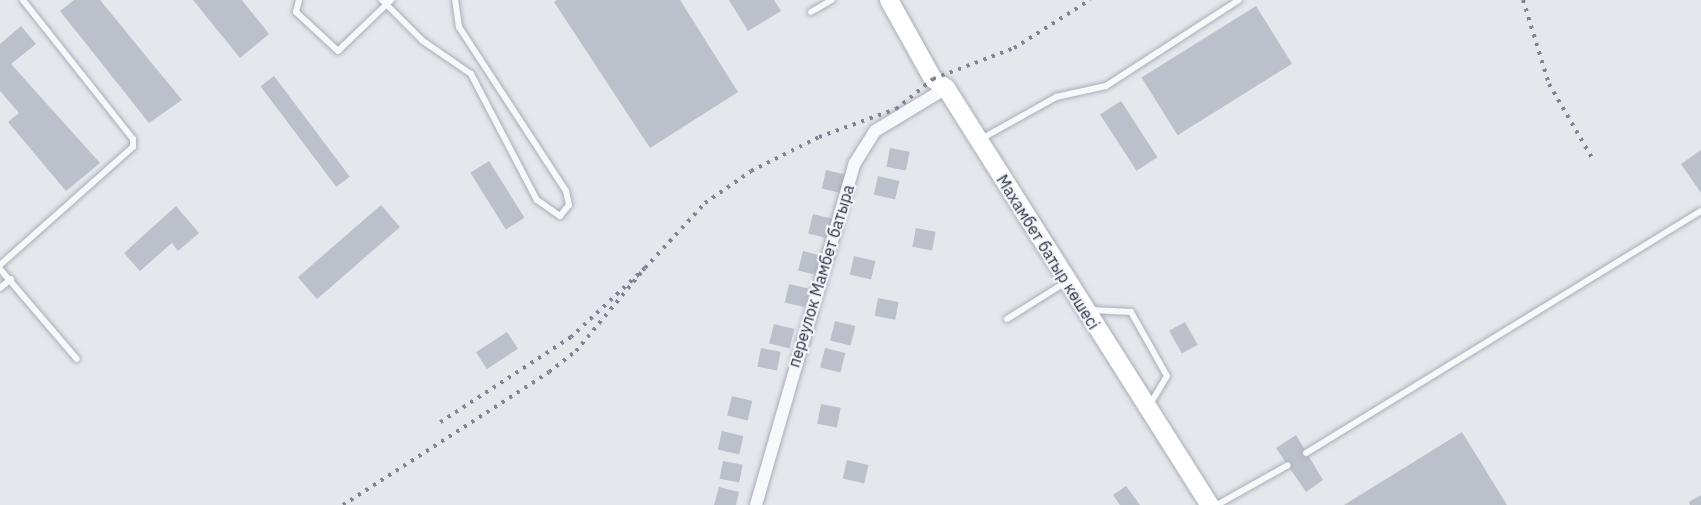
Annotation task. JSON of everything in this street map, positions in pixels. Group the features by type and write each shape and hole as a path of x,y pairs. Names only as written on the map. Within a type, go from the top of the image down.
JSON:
{"street":[{"name":"Махамбет батыр көшесі","path":"889,0 933,79 946,88 1147,410 1210,505"},
{"name":"переулок Мамбет батыра","path":"756,505 855,163 875,131 946,88"}],"lane":[{"path":"23,0 132,139 133,147 0,267 78,360"},
{"path":"299,0 296,12 338,51 387,2 423,41 471,74 537,200 560,216 569,205 566,191 459,27 455,0"},
{"path":"811,12 832,0"},
{"path":"978,140 1056,97 1106,86 1239,0"},
{"path":"1306,453 1701,211"},
{"path":"0,288 11,279"},
{"path":"1007,319 1067,282"},
{"path":"1084,309 1131,312 1167,376 1147,410"},
{"path":"1217,505 1288,465"}],"building":[{"path":"74,0 100,0 182,100 149,123 60,11"},
{"path":"193,0 242,0 269,34 240,58"},
{"path":"557,0 680,0 738,92 650,148 554,2"},
{"path":"729,0 774,0 781,11 748,31"},
{"path":"1256,6 1292,64 1178,135 1142,78"},
{"path":"21,26 36,44 11,64 100,163 66,191 8,122 19,113 0,91 0,44"},
{"path":"274,76 350,177 336,187 260,86"},
{"path":"1121,101 1157,157 1137,171 1100,115"},
{"path":"890,148 910,152 906,170 886,167"},
{"path":"1701,150 1701,193 1681,164"},
{"path":"489,161 525,218 506,229 470,173"},
{"path":"826,170 847,175 843,193 822,189"},
{"path":"878,176 899,181 895,199 874,195"},
{"path":"381,205 400,227 317,299 298,277"},
{"path":"176,206 199,233 178,251 172,243 140,271 124,253"},
{"path":"813,214 833,219 829,238 808,233"},
{"path":"916,228 936,232 932,250 912,247"},
{"path":"803,251 823,256 819,275 798,270"},
{"path":"854,256 875,261 871,279 850,275"},
{"path":"789,284 810,289 806,307 785,303"},
{"path":"878,298 899,302 895,320 875,316"},
{"path":"835,321 855,326 851,345 830,340"},
{"path":"1185,322 1198,345 1182,353 1169,331"},
{"path":"774,324 794,329 790,348 769,343"},
{"path":"507,332 518,349 487,369 476,352"},
{"path":"761,348 781,352 777,370 757,367"},
{"path":"825,348 845,353 841,372 820,367"},
{"path":"732,396 752,401 748,420 727,415"},
{"path":"821,404 841,408 837,427 817,424"},
{"path":"722,431 743,436 739,454 718,450"},
{"path":"1462,432 1507,505 1344,505"},
{"path":"1296,435 1323,480 1306,492 1276,448"},
{"path":"847,460 868,465 864,483 843,479"},
{"path":"723,461 743,465 739,482 720,479"},
{"path":"1126,486 1140,505 1120,505 1113,495"},
{"path":"719,487 739,492 736,505 714,505"},
{"path":"1701,495 1701,505 1690,505 1689,502"}],"railway":[{"path":"645,268 705,203 751,171 819,137 896,109 933,79 1014,48 1090,0"},
{"path":"1523,0 1549,84 1592,158"},
{"path":"343,505 549,372 576,351 645,268 571,337 436,425"}]}
